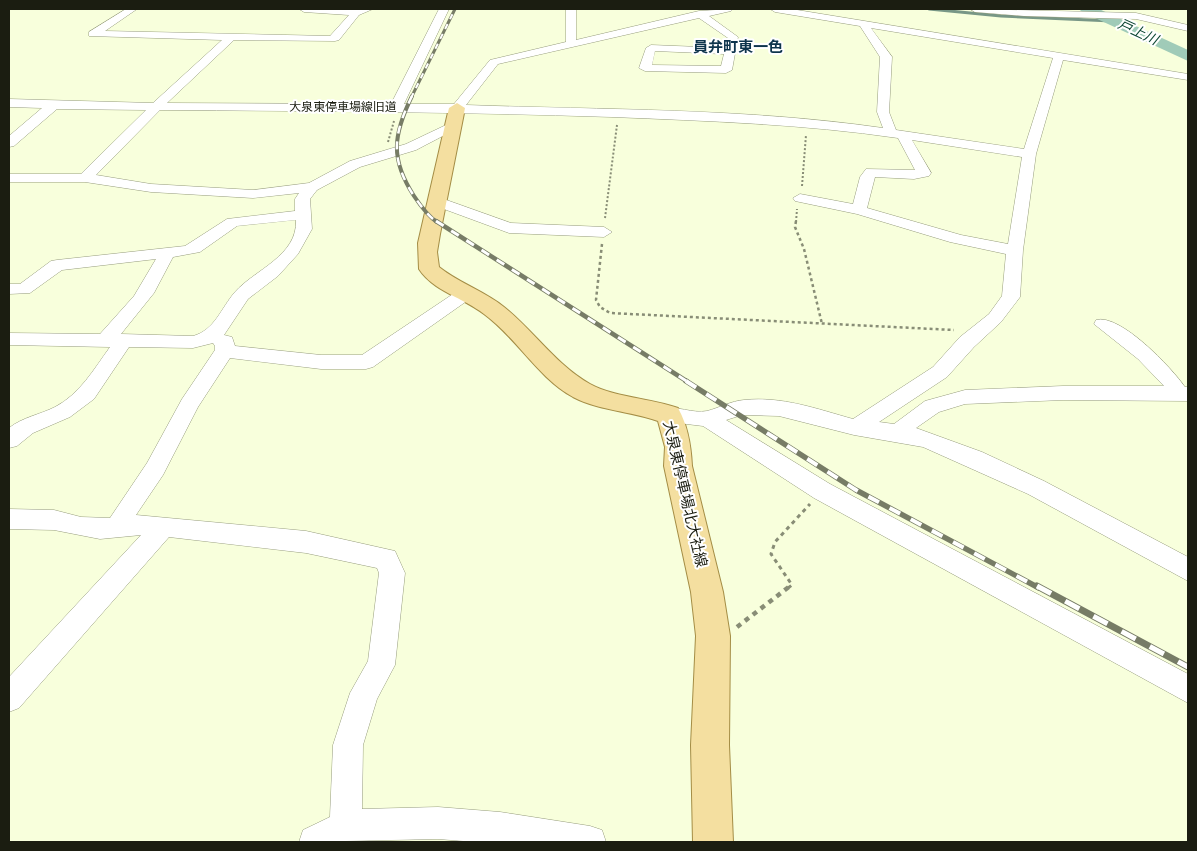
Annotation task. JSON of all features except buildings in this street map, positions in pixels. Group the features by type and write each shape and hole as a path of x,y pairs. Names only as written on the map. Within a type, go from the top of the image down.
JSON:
{"main road":[{"name":"大泉東停車場北大社線","path":"454,118 438,202 428,264 429,269 442,281 494,310 561,376 581,390 598,398 654,409 669,415 678,447 678,466 707,592 713,636 710,745 713,842"}],"street":[{"path":"132,9 93,34 332,39 356,13"},
{"path":"304,9 356,13 368,9"},
{"path":"398,107 444,9"},
{"path":"570,43 571,9"},
{"path":"9,178 85,178 152,188 242,194 312,186 355,164 411,147 454,118 497,61 570,43 610,36 661,22 728,9"},
{"path":"775,9 1188,77"},
{"path":"975,9 997,12 1063,14 1116,15 1132,12 1188,28"},
{"path":"699,14 734,37 726,70 645,68 651,48 730,51"},
{"path":"661,22 678,35 689,50"},
{"path":"859,210 867,176 872,172 914,175 924,173 883,112 886,58 863,24"},
{"path":"85,178 157,106 231,37"},
{"path":"856,427 930,380 1007,305 1011,297 1015,250 1029,154 1059,56"},
{"name":"大泉東停車場線旧道","path":"9,103 54,105 398,107 454,118 618,114 805,122 1029,154"},
{"path":"9,143 54,105"},
{"path":"120,527 122,516 154,469 189,404 217,345 216,333 242,295 272,272 290,254 304,229 302,199 312,186"},
{"path":"800,198 901,221 927,232 1015,250"},
{"path":"438,202 509,228 604,232"},
{"path":"9,289 24,289 57,265 200,248 223,227 233,222 304,215"},
{"path":"9,440 25,428 63,412 87,394 115,341 157,277 167,253"},
{"path":"9,339 194,342 321,362 366,362 465,294"},
{"path":"1103,324 1144,353 1166,373 1184,394"},
{"path":"899,433 904,426 932,406 964,397 1184,394"},
{"path":"708,420 738,407 760,406 805,413 856,427 899,433 941,444 1034,487 1188,570"},
{"path":"669,415 708,420 822,491 1188,689"},
{"path":"9,519 54,520 81,527 100,529 144,524 164,526 306,542 386,559 392,573 381,665 364,693 348,745 346,826"},
{"path":"9,698 164,526"},
{"path":"316,842 346,826 438,823 500,828 590,842"}],"path":[{"path":"387,155 389,138 398,107"},
{"path":"618,114 596,300 600,307 610,313 980,332"},
{"path":"805,122 805,174 795,227 804,249 822,324"},
{"path":"713,636 735,628 792,585 771,554 776,542 822,491"}],"waterway":[{"path":"929,9 1001,16 1112,21"},
{"name":"戸上川","path":"1087,9 1188,56"}],"railway":[{"path":"411,98 455,9"},
{"path":"412,96 398,135 398,158 406,183 422,207 437,222"},
{"path":"436,221 688,382"},
{"path":"686,381 856,490 1039,588"},
{"path":"1037,586 1188,667"}],"district":[{"name":"員弁町東一色","path":"738,47"}]}
